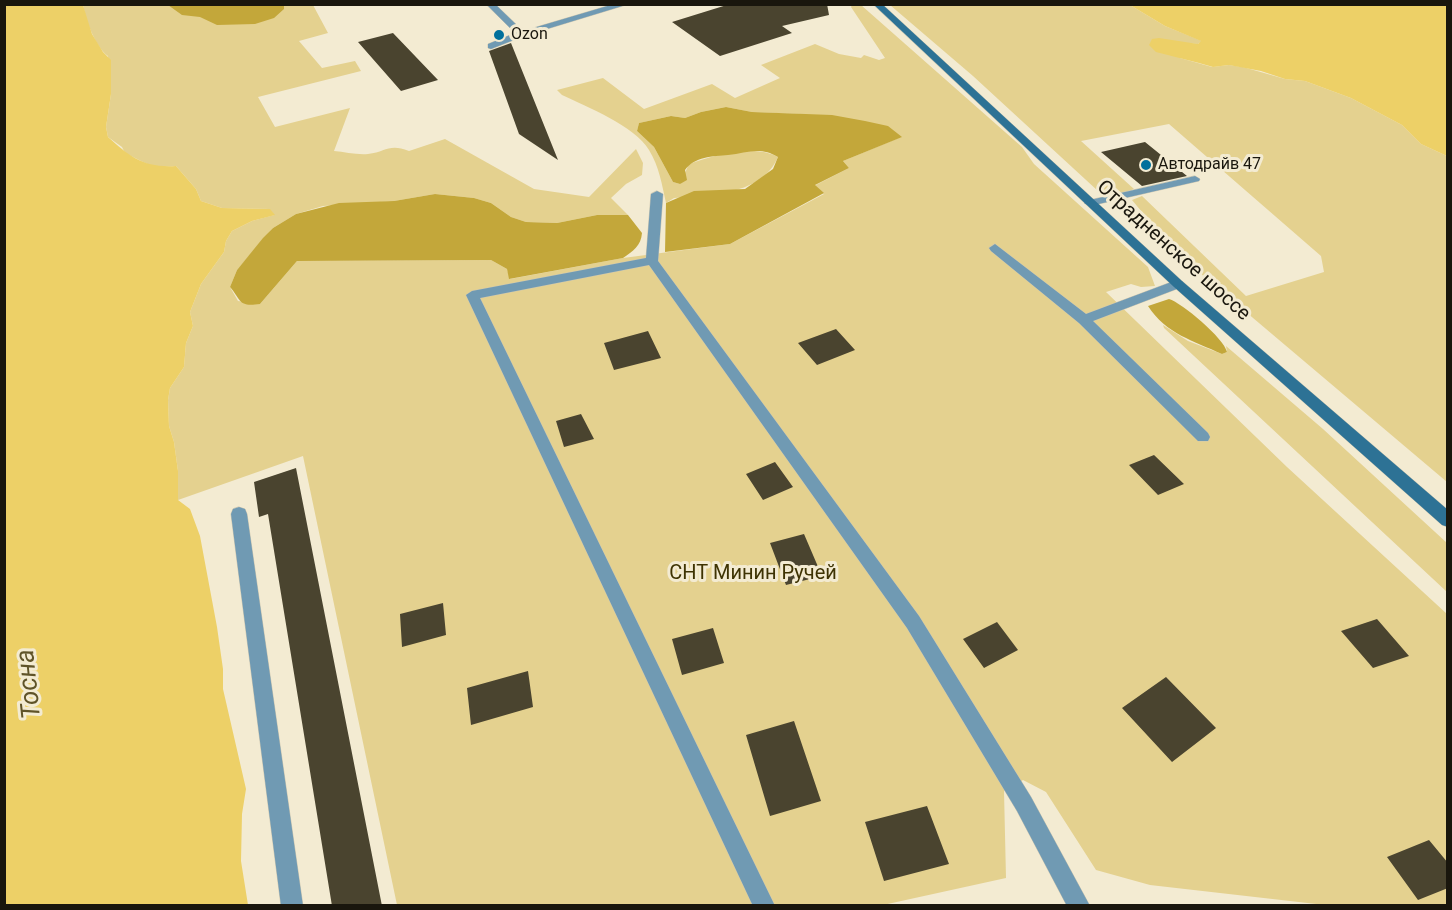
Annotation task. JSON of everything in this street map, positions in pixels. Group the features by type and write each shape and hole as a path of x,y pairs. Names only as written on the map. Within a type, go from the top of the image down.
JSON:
{"main road":[{"name":"Отрадненское шоссе","path":"876,4 1178,284 1446,517"}],"street":[{"path":"490,4 521,34"},
{"path":"491,46 521,34 625,4"},
{"path":"1090,203 1195,179"},
{"path":"657,194 652,261 913,622 1024,804 1079,906"},
{"path":"995,248 1084,320 1203,436"},
{"path":"652,261 472,295 764,906"},
{"path":"1084,320 1178,284"},
{"path":"239,514 292,906"}],"green space":[{"name":"СНТ Минин Ручей","path":"83,4 313,5 328,33 299,41 322,68 355,61 361,71 258,97 275,127 350,108 334,151 364,154 397,148 409,151 445,139 534,189 589,197 636,149 643,163 642,175 626,184 611,198 628,215 597,215 557,223 526,222 511,217 491,203 474,198 435,194 394,201 323,206 296,214 273,228 237,270 230,287 238,301 260,304 297,261 491,260 507,269 510,279 623,258 730,244 824,194 814,186 849,168 843,161 901,137 801,114 752,112 726,107 685,118 671,116 639,123 637,131 654,147 673,182 680,184 689,164 710,157 734,152 757,151 778,157 770,170 747,186 719,194 674,198 666,203 655,162 642,141 622,125 562,95 557,90 603,78 644,109 712,84 735,98 780,78 761,65 815,44 839,54 861,58 864,55 879,60 885,58 851,7 861,5 1022,147 1034,164 1148,267 1155,286 1141,287 1131,284 1106,292 1287,467 1447,614 1447,905 1325,905 1150,885 1096,870 1046,792 1023,780 1004,791 1006,878 883,905 397,905 303,456 178,500 178,471 169,426 168,400 170,388 184,367 186,343 193,326 190,312 201,284 224,252 226,241 232,231 252,221 274,215 269,209 222,208 201,201 196,189 176,166 153,167 125,153 122,147 108,137 106,127 111,94 108,56 99,47 92,33"},
{"path":"890,5 1130,5 1165,26 1202,41 1198,44 1179,43 1180,58 1212,67 1229,65 1243,67 1285,79 1305,81 1351,98 1402,125 1421,144 1447,156 1447,482 1149,230 1142,212 1132,200 1142,196 1246,296 1324,272 1321,256 1169,124 1081,141 1134,189 1124,193 1098,191 973,76"},
{"path":"1163,325 1188,341 1222,354 1227,352 1226,346 1323,429 1447,543 1447,592 1164,328"}],"shaded area":[{"path":"284,4 284,9 274,18 255,24 217,25 200,17 182,15 168,5"},
{"path":"726,107 752,112 832,115 888,126 902,137 843,161 849,168 815,185 824,193 730,244 665,252 666,203 694,191 745,189 773,169 778,157 759,151 704,158 693,162 685,170 687,180 680,184 673,182 654,147 637,131 639,123 671,116 685,118"},
{"path":"435,194 474,198 491,203 511,217 526,222 557,223 597,215 628,215 642,233 641,238 636,248 623,258 509,279 507,269 491,260 297,261 260,304 244,304 230,287 237,270 263,238 273,228 296,214 339,203 394,201"},
{"path":"1169,299 1202,322 1218,338 1227,352 1222,354 1181,336 1155,316 1148,306"}],"water":[{"name":"Тосна","path":"5,4 83,5 92,34 111,60 111,94 106,127 108,137 138,160 155,165 176,166 196,189 201,201 222,208 270,209 275,215 252,221 232,231 226,241 224,252 201,284 190,312 193,326 186,343 184,367 170,388 168,400 169,426 178,471 178,500 190,509 200,536 217,627 223,669 223,689 246,789 242,814 241,861 248,905 5,905"},
{"path":"1130,5 1447,5 1447,156 1421,144 1402,125 1351,98 1305,81 1285,79 1261,71 1229,65 1213,67 1156,52 1149,45 1152,39 1198,44 1201,41 1165,26"}],"building":[{"path":"730,4 827,4 829,15 782,26 792,33 720,56 672,22"},
{"path":"393,33 438,80 401,91 358,42"},
{"path":"511,43 558,160 519,134 489,51"},
{"name":"Автодрайв 47","path":"1145,142 1187,176 1142,186 1101,152"},
{"path":"836,329 855,350 817,365 798,343"},
{"path":"648,331 661,358 614,370 604,343"},
{"path":"581,414 594,439 564,447 556,421"},
{"path":"1154,455 1184,484 1158,495 1129,465"},
{"path":"775,462 793,487 763,500 746,474"},
{"path":"296,468 382,906 332,906 268,514 259,517 254,482"},
{"path":"804,534 822,576 786,585 770,543"},
{"path":"443,603 446,635 402,647 400,614"},
{"path":"1377,619 1409,656 1373,668 1341,631"},
{"path":"997,622 1018,650 984,668 963,639"},
{"path":"713,628 724,663 682,675 672,639"},
{"path":"528,671 533,707 471,725 467,688"},
{"path":"1166,677 1216,728 1172,762 1122,708"},
{"path":"794,721 821,801 770,816 746,735"},
{"path":"927,806 949,864 884,881 865,822"},
{"path":"1429,840 1448,863 1448,888 1418,900 1387,857"}],"place":[{"name":"Ozon","path":"499,35"},
{"name":"Автодрайв 47","path":"1146,165"}]}
